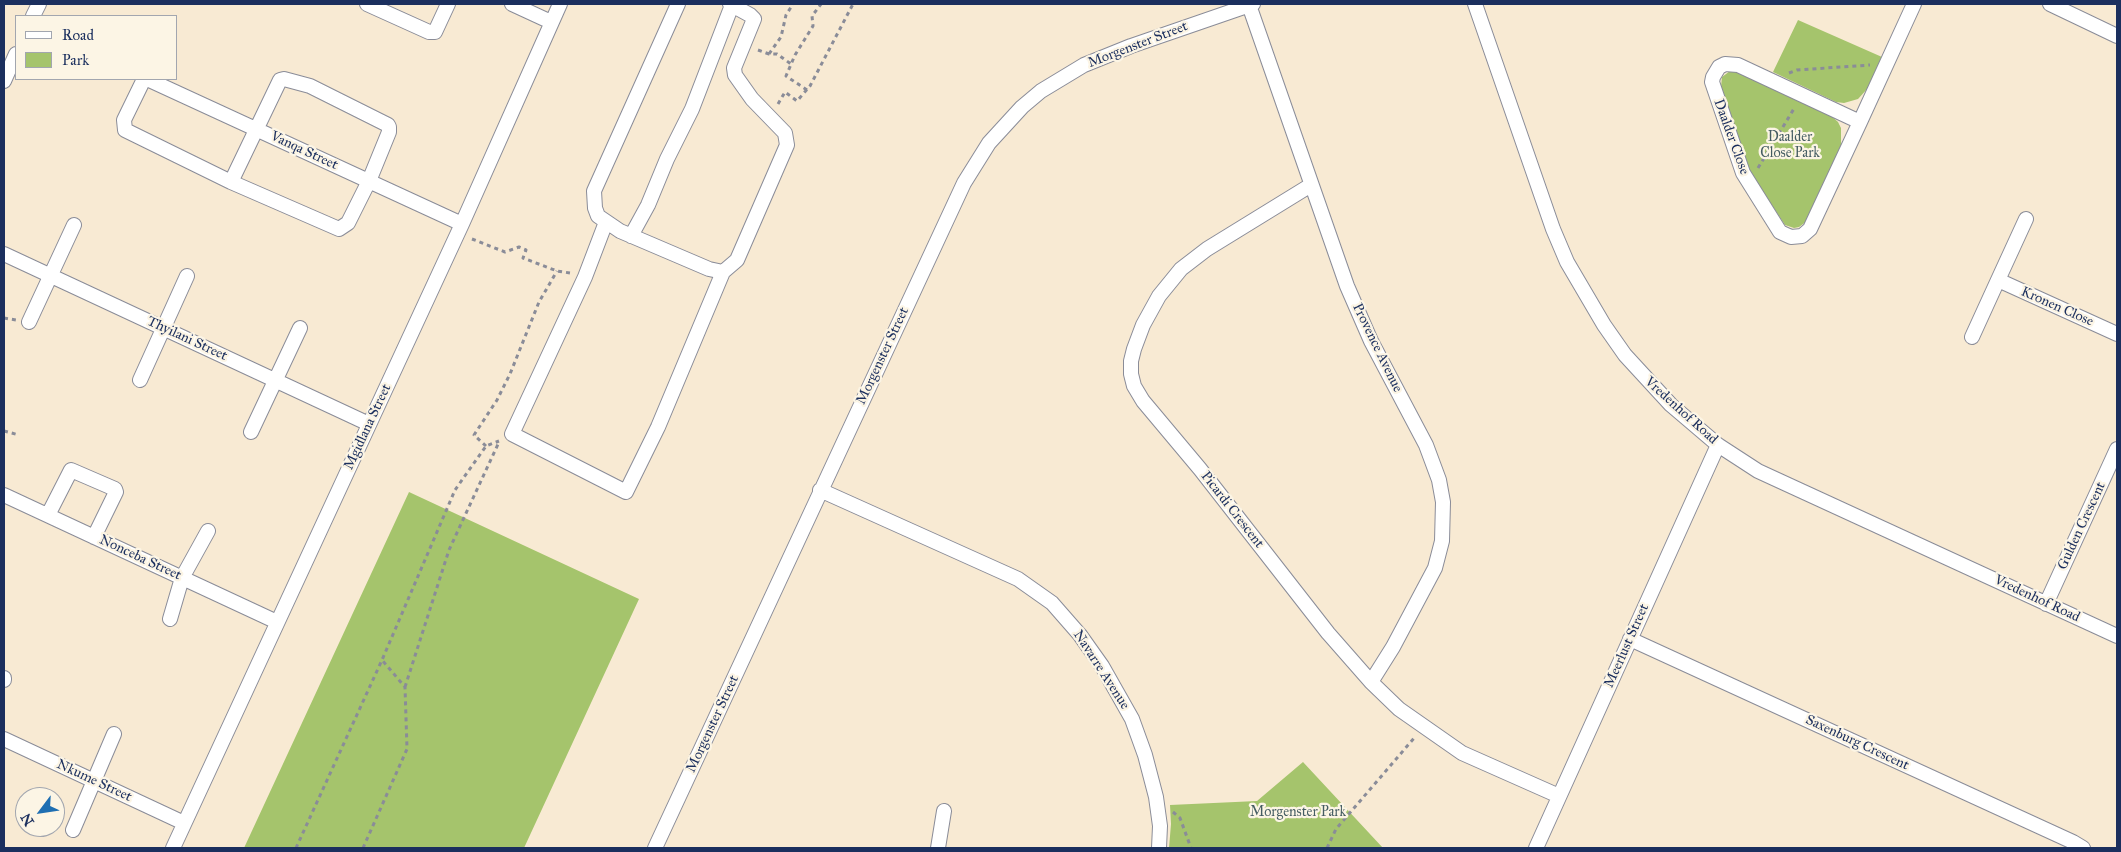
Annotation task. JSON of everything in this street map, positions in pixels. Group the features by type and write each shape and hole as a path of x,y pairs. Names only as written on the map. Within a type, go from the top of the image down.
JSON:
{"street":[{"path":"366,4 429,32 435,32 448,4"},
{"path":"512,4 551,22"},
{"name":"Mgidlana Street","path":"172,848 462,224 560,4"},
{"path":"678,4 594,190 595,208 598,216 631,236 709,269 723,272"},
{"path":"606,222 585,276 512,434 626,492 658,427 723,272 737,260 787,145 785,133 752,99 735,75 734,68 754,19 731,4 692,109 667,159 648,205 631,236"},
{"name":"Provence Avenue","path":"1251,4 1311,185 1354,301 1371,341 1426,445 1439,480 1443,502 1442,541 1435,568 1393,647 1371,682"},
{"name":"Morgenster Street","path":"655,848 820,490 964,183 976,162 1004,125 1041,91 1084,65 1131,46 1251,4"},
{"name":"Vredenhof Road","path":"1475,4 1553,229 1584,294 1625,355 1649,382 1694,426 1718,445 1758,471 2117,636"},
{"name":"Daalder Close","path":"1860,122 1731,63 1718,67 1713,77 1712,82 1738,163 1748,183 1780,232 1791,237 1802,236 1810,229 1860,122 1914,4"},
{"path":"2050,4 2117,36"},
{"path":"6,72 15,56"},
{"path":"144,80 124,120 125,130 231,182 339,228 348,223 369,181 389,132 388,125 310,86 289,80 280,80 258,130 231,182"},
{"name":"Vanqa Street","path":"147,80 462,224"},
{"name":"Picardi Crescent","path":"1311,185 1207,249 1181,269 1159,296 1143,325 1134,349 1131,374 1134,386 1143,401 1200,469 1328,633 1371,682 1399,709 1462,753 1559,796"},
{"path":"1972,336 2026,219"},
{"path":"29,322 74,225"},
{"name":"Thyilani Street","path":"4,254 369,424"},
{"path":"140,380 187,276"},
{"name":"Kronen Close","path":"1998,280 2117,334"},
{"path":"251,432 300,328"},
{"name":"Meerlust Street","path":"1536,848 1718,445"},
{"name":"Gulden Crescent","path":"2046,604 2117,449"},
{"path":"48,515 71,470 115,488 116,492 94,537"},
{"name":"Navarre Avenue","path":"820,490 1018,579 1052,603 1080,635 1102,666 1132,719 1146,755 1156,797 1160,826 1159,848"},
{"name":"Nonceba Street","path":"4,495 277,622"},
{"path":"170,619 182,578 208,531"},
{"name":"Saxenburg Crescent","path":"1630,639 2083,848"},
{"path":"73,830 114,734"},
{"name":"Nkume Street","path":"4,739 184,823"},
{"path":"938,848 944,811"}],"path":[{"path":"770,54 781,37 786,15 793,4"},
{"path":"806,90 786,76 791,64 814,26 812,16 821,4"},
{"path":"770,116 786,92 797,101 806,90 853,4"},
{"path":"745,44 770,54 777,54 791,64"},
{"path":"1770,80 1797,70 1875,65 1885,67"},
{"path":"1748,183 1803,95"},
{"path":"462,224 471,239 505,252 519,247 526,250 523,258 558,271 585,276"},
{"path":"486,446 474,435 497,400 510,374 539,302 558,271"},
{"path":"4,431 19,435"},
{"path":"296,848 382,660 454,490 486,446 501,440 449,550 406,687 407,749 363,848"},
{"path":"382,660 406,687"},
{"path":"1327,848 1336,829 1423,727"},
{"path":"1156,797 1180,818 1191,848"}],"green space":[{"path":"1798,20 1882,57 1868,88 1858,99 1844,103 1836,102 1773,72"},
{"name":"Daalder Close Park","path":"1730,71 1735,71 1829,114 1838,122 1841,128 1841,145 1807,221 1799,227 1794,228 1785,225 1748,169 1721,87 1722,77"},
{"path":"409,492 639,599 524,848 244,848"},
{"name":"Morgenster Park","path":"1303,762 1383,848 1169,848 1170,805 1257,801"}]}
